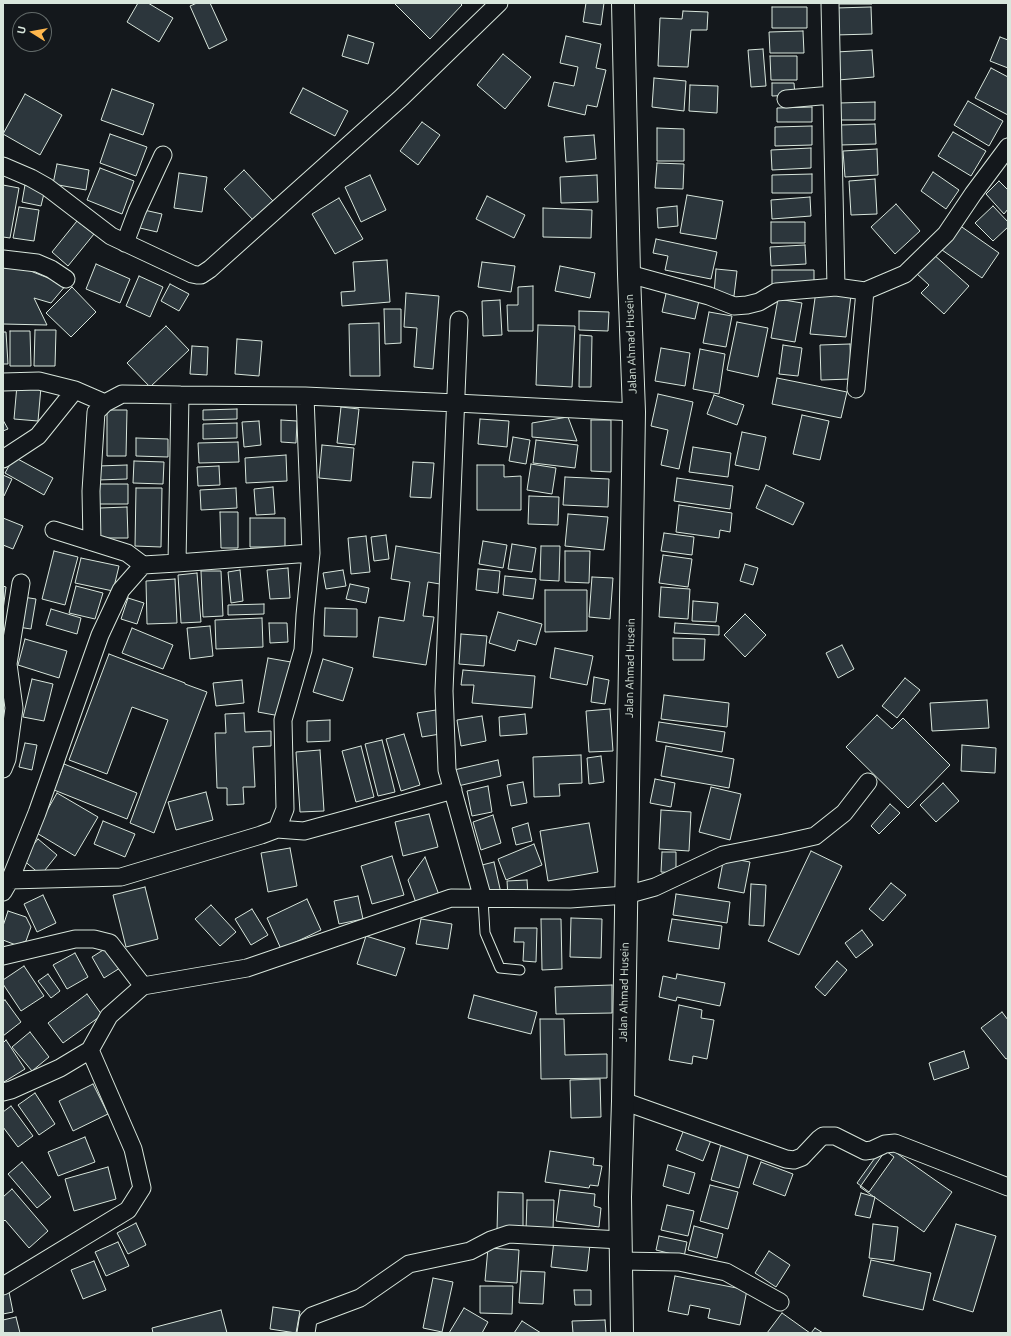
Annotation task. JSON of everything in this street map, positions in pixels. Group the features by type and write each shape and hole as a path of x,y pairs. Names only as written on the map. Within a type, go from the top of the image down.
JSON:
{"main road":[{"name":"Jalan Ahmad Husein","path":"622,3 634,412 623,1101 620,1197 622,1333"}],"street":[{"path":"3,166 42,184 111,236 192,274 197,275 207,272 401,98 499,3"},
{"path":"830,3 836,287"},
{"path":"786,99 832,95"},
{"path":"629,274 709,296 734,306 760,302 776,292 836,287 865,291 905,274 946,234 973,194 1008,147"},
{"path":"125,243 137,211 163,155"},
{"path":"3,259 37,262 52,269 66,279"},
{"path":"856,389 865,291"},
{"path":"459,320 444,691 447,770 483,898"},
{"path":"3,382 39,381 76,390 105,403"},
{"path":"3,459 38,436 76,390"},
{"path":"92,542 91,491 96,412 105,403 122,394 305,396 456,402 634,412"},
{"path":"177,563 180,395"},
{"path":"276,829 285,809 283,720 303,650 310,553 305,396"},
{"path":"54,530 127,553 143,565 310,553"},
{"path":"143,565 121,590 100,635 37,813 6,886 121,877 261,835 276,829 304,831 453,790"},
{"path":"3,769 7,759 14,708 8,664 21,583"},
{"path":"3,1092 11,1090 60,1068 90,1050 109,1016 142,986 247,968 451,898 570,899 626,895 655,887 723,854 815,836 844,813 868,782"},
{"path":"3,956 75,939 94,939 110,943 142,986"},
{"path":"3,1286 128,1210 142,1188 133,1149 90,1050"},
{"path":"623,1101 786,1159 794,1160 802,1157 823,1136 835,1136 868,1152 886,1144 895,1143 1008,1187"},
{"path":"306,1333 308,1320 312,1316 360,1298 409,1264 470,1251 490,1240 509,1234 621,1250 726,1272 780,1302"}],"lane":[{"path":"483,898 485,933 500,968 520,970"}],"building":[{"path":"138,3 148,3 173,18 159,42 127,22"},
{"path":"197,3 210,3 227,40 209,49 190,6"},
{"path":"394,3 460,3 462,5 430,39"},
{"path":"586,3 604,3 601,25 583,22"},
{"path":"872,3 872,4 834,4"},
{"path":"772,7 807,7 807,28 772,28"},
{"path":"871,7 872,34 835,35 835,8"},
{"path":"683,11 708,12 707,30 691,30 688,67 658,66 660,18 682,19"},
{"path":"803,31 804,53 770,53 769,32"},
{"path":"348,35 374,43 368,64 342,56"},
{"path":"566,36 601,44 596,68 606,70 597,107 587,105 585,115 548,106 554,82 574,86 578,67 560,63"},
{"path":"1000,37 1008,40 1008,68 990,61"},
{"path":"763,49 766,86 751,87 748,50"},
{"path":"872,50 874,77 838,80 836,52"},
{"path":"503,54 531,77 505,109 477,85"},
{"path":"770,56 797,56 797,80 771,80"},
{"path":"991,68 1008,77 1008,115 975,98"},
{"path":"654,78 686,81 684,111 652,107"},
{"path":"772,83 794,83 795,95 772,96"},
{"path":"690,85 718,86 717,113 689,111"},
{"path":"303,88 348,111 335,136 290,113"},
{"path":"112,89 154,104 143,135 101,120"},
{"path":"25,94 62,115 40,155 3,134"},
{"path":"968,101 1003,121 989,146 954,125"},
{"path":"875,102 875,120 839,120 839,103"},
{"path":"812,107 812,122 777,122 777,108"},
{"path":"422,122 440,135 418,165 400,151"},
{"path":"875,124 876,144 840,145 840,125"},
{"path":"812,126 812,145 775,146 775,127"},
{"path":"657,128 684,129 684,161 657,161"},
{"path":"953,132 986,151 971,176 938,156"},
{"path":"110,134 147,147 136,176 100,163"},
{"path":"594,135 596,159 566,162 564,137"},
{"path":"811,148 811,168 772,170 771,150"},
{"path":"877,149 878,175 845,177 843,151"},
{"path":"657,163 684,164 683,189 655,188"},
{"path":"57,164 89,170 86,190 53,184"},
{"path":"100,168 134,181 122,214 87,200"},
{"path":"244,170 273,201 253,220 224,189"},
{"path":"933,172 959,190 946,209 921,191"},
{"path":"179,173 207,177 202,212 174,208"},
{"path":"812,174 812,193 772,193 772,175"},
{"path":"370,175 386,210 361,222 345,187"},
{"path":"597,175 598,202 561,203 560,177"},
{"path":"875,179 877,214 851,215 849,181"},
{"path":"999,181 1008,190 1008,209 1004,214 986,194"},
{"path":"3,185 19,188 10,238 3,237"},
{"path":"25,185 45,189 41,206 22,202"},
{"path":"687,195 723,201 716,239 680,233"},
{"path":"487,196 525,215 514,238 476,219"},
{"path":"810,197 811,216 772,219 771,200"},
{"path":"339,198 363,239 335,254 312,214"},
{"path":"896,204 920,231 895,254 871,227"},
{"path":"677,206 678,226 658,228 657,208"},
{"path":"993,206 1008,222 1008,227 993,241 975,223"},
{"path":"19,207 39,210 34,241 13,238"},
{"path":"543,208 592,210 591,238 543,237"},
{"path":"144,210 162,214 157,232 140,228"},
{"path":"77,221 94,234 68,266 52,252"},
{"path":"771,222 805,222 805,243 771,243"},
{"path":"959,225 999,253 982,278 942,250"},
{"path":"656,239 717,252 711,279 665,270 668,256 653,253"},
{"path":"805,245 806,264 771,266 770,247"},
{"path":"933,254 969,286 944,314 921,293 929,285 916,273"},
{"path":"387,260 390,302 342,306 341,292 355,291 353,262"},
{"path":"482,262 515,266 511,292 478,287"},
{"path":"3,263 20,264 33,272 66,285 51,303 34,298 47,325 3,324"},
{"path":"96,264 130,279 120,303 86,289"},
{"path":"560,266 595,273 590,298 555,291"},
{"path":"716,269 737,271 734,296 714,294"},
{"path":"772,270 814,270 814,286 772,286"},
{"path":"139,276 163,287 150,317 126,306"},
{"path":"170,284 189,294 179,311 161,301"},
{"path":"533,286 533,331 508,331 507,305 518,305 518,287"},
{"path":"72,287 96,312 71,337 46,313"},
{"path":"667,289 700,296 695,319 662,312"},
{"path":"816,291 851,295 846,337 810,334"},
{"path":"406,293 439,296 433,369 414,367 417,328 404,327"},
{"path":"778,299 802,303 795,342 771,338"},
{"path":"500,300 502,335 483,336 482,301"},
{"path":"384,309 401,309 401,343 385,344"},
{"path":"579,311 609,312 608,331 579,330"},
{"path":"709,312 732,316 726,347 703,343"},
{"path":"737,322 768,328 758,377 727,370"},
{"path":"379,323 380,376 350,376 349,324"},
{"path":"538,325 575,326 572,387 536,385"},
{"path":"166,326 189,350 150,387 127,363"},
{"path":"35,330 56,330 55,366 34,366"},
{"path":"10,331 30,331 31,366 10,366"},
{"path":"3,332 6,332 8,364 3,364"},
{"path":"580,335 592,336 591,387 579,387"},
{"path":"237,339 262,341 259,376 235,374"},
{"path":"850,344 851,379 821,380 820,345"},
{"path":"783,345 802,348 798,376 779,374"},
{"path":"192,346 208,347 207,375 190,374"},
{"path":"661,348 690,353 685,386 655,381"},
{"path":"700,349 725,354 719,394 693,389"},
{"path":"777,378 847,392 841,418 772,404"},
{"path":"17,385 41,387 38,421 14,419"},
{"path":"658,394 693,402 679,469 661,465 668,430 651,426"},
{"path":"714,395 744,405 737,425 707,414"},
{"path":"341,407 359,409 355,445 337,443"},
{"path":"237,409 237,419 203,420 203,410"},
{"path":"107,410 127,410 126,456 107,456"},
{"path":"802,415 829,421 820,460 793,454"},
{"path":"568,417 577,441 532,437 532,423"},
{"path":"480,419 509,421 507,447 478,444"},
{"path":"3,420 8,429 3,431"},
{"path":"281,420 297,421 296,443 281,442"},
{"path":"591,420 611,420 611,472 591,471"},
{"path":"259,421 261,445 244,447 242,422"},
{"path":"237,423 237,438 203,439 203,424"},
{"path":"742,432 766,437 759,470 735,465"},
{"path":"513,437 530,440 526,464 509,461"},
{"path":"136,438 168,439 168,457 136,456"},
{"path":"536,440 578,445 575,468 533,463"},
{"path":"238,442 239,462 199,463 198,443"},
{"path":"322,445 354,448 351,481 319,478"},
{"path":"693,447 731,453 728,477 689,472"},
{"path":"286,455 287,481 246,483 245,458"},
{"path":"14,457 53,478 44,495 5,473"},
{"path":"134,461 164,462 163,484 133,483"},
{"path":"413,462 434,463 431,498 410,497"},
{"path":"531,464 556,468 552,494 527,490"},
{"path":"127,465 127,479 98,480 98,466"},
{"path":"477,465 504,465 504,477 521,476 521,510 477,510"},
{"path":"219,466 220,485 198,486 197,467"},
{"path":"3,475 12,479 4,496 3,496"},
{"path":"565,477 609,479 608,507 563,505"},
{"path":"677,478 733,486 730,509 674,501"},
{"path":"99,484 128,484 128,504 99,504"},
{"path":"766,485 804,503 793,525 756,508"},
{"path":"273,487 275,514 256,515 254,489"},
{"path":"136,488 162,488 161,547 135,546"},
{"path":"236,488 237,508 201,510 200,490"},
{"path":"529,496 559,497 558,525 528,524"},
{"path":"679,505 732,513 730,532 720,530 719,538 676,532"},
{"path":"127,507 128,538 100,538 100,508"},
{"path":"220,512 238,512 238,548 221,548"},
{"path":"568,514 608,517 604,550 565,546"},
{"path":"3,518 23,526 13,549 3,545"},
{"path":"250,518 285,518 285,547 250,547"},
{"path":"664,533 694,537 692,555 661,551"},
{"path":"386,535 389,559 374,561 371,537"},
{"path":"366,536 370,572 351,574 348,538"},
{"path":"483,541 507,545 503,568 479,564"},
{"path":"512,544 536,548 532,572 508,569"},
{"path":"396,546 444,554 440,584 428,582 423,616 434,617 426,665 373,657 379,617 404,621 410,582 391,579"},
{"path":"541,546 560,546 559,581 540,580"},
{"path":"54,551 78,557 65,605 42,599"},
{"path":"565,551 590,551 589,583 565,582"},
{"path":"663,555 692,559 688,587 659,583"},
{"path":"81,558 119,566 113,591 75,583"},
{"path":"745,564 758,568 753,585 740,581"},
{"path":"288,568 290,598 270,599 267,570"},
{"path":"478,569 500,571 498,593 476,590"},
{"path":"240,570 243,601 231,603 228,572"},
{"path":"343,570 346,586 326,589 323,573"},
{"path":"201,571 221,571 223,616 203,617"},
{"path":"197,573 201,622 181,623 178,575"},
{"path":"505,576 536,579 533,599 503,595"},
{"path":"592,577 613,578 610,619 589,617"},
{"path":"175,579 177,623 147,624 146,581"},
{"path":"350,584 369,588 366,603 346,599"},
{"path":"3,586 6,587 3,610"},
{"path":"76,586 103,593 95,619 69,613"},
{"path":"661,587 690,589 688,619 659,617"},
{"path":"545,590 587,590 587,631 545,632"},
{"path":"23,597 36,599 31,629 18,627"},
{"path":"128,598 144,603 137,624 121,619"},
{"path":"693,601 718,603 716,622 692,621"},
{"path":"264,604 264,614 228,615 228,605"},
{"path":"325,608 357,609 357,637 324,636"},
{"path":"51,609 81,618 77,634 46,625"},
{"path":"498,612 542,624 536,645 518,640 515,651 489,643"},
{"path":"745,614 766,635 745,657 724,635"},
{"path":"262,618 263,647 216,649 215,620"},
{"path":"269,623 287,623 288,642 270,643"},
{"path":"675,623 719,626 719,635 674,633"},
{"path":"210,626 213,656 190,659 187,628"},
{"path":"132,628 173,645 163,669 122,653"},
{"path":"461,634 487,636 484,666 459,664"},
{"path":"673,638 705,639 704,660 673,660"},
{"path":"25,639 67,651 59,678 18,665"},
{"path":"842,645 854,669 838,678 826,653"},
{"path":"555,648 593,656 587,685 550,678"},
{"path":"109,654 207,692 154,833 130,823 168,720 132,707 107,774 69,760"},
{"path":"268,658 291,662 280,716 258,712"},
{"path":"323,659 353,668 343,701 313,692"},
{"path":"463,670 535,676 532,708 472,703 474,685 461,685"},
{"path":"594,677 609,680 605,704 591,702"},
{"path":"905,678 920,690 897,718 882,706"},
{"path":"32,679 53,684 44,721 23,717"},
{"path":"242,680 244,703 216,706 213,683"},
{"path":"664,695 729,703 727,727 661,719"},
{"path":"987,700 989,728 932,731 930,703"},
{"path":"610,709 613,751 589,752 586,711"},
{"path":"436,710 440,734 422,737 417,713"},
{"path":"244,713 245,732 271,731 271,746 253,747 255,787 243,787 244,804 227,805 227,788 217,788 215,733 226,733 225,714"},
{"path":"525,714 527,734 500,736 499,717"},
{"path":"877,715 892,729 903,718 950,765 908,808 846,747"},
{"path":"482,716 486,741 461,746 457,720"},
{"path":"330,720 330,741 307,742 307,721"},
{"path":"659,722 725,732 722,752 656,741"},
{"path":"404,734 420,785 401,791 386,739"},
{"path":"382,740 395,792 378,796 365,744"},
{"path":"25,743 37,745 32,770 19,767"},
{"path":"962,745 996,748 995,773 961,771"},
{"path":"361,746 374,797 356,802 342,751"},
{"path":"666,746 734,759 729,788 661,776"},
{"path":"320,750 324,811 300,812 296,752"},
{"path":"581,755 582,783 559,784 560,796 534,797 533,757"},
{"path":"601,756 604,782 589,784 587,758"},
{"path":"498,760 501,776 458,786 454,770"},
{"path":"64,764 137,793 127,819 54,790"},
{"path":"655,779 675,783 671,807 650,803"},
{"path":"523,782 527,803 511,806 507,785"},
{"path":"943,783 959,801 936,822 920,805"},
{"path":"488,786 492,812 472,816 467,791"},
{"path":"711,787 741,794 730,840 699,832"},
{"path":"206,792 213,820 176,830 168,802"},
{"path":"57,793 98,817 75,856 35,832"},
{"path":"890,804 900,813 879,834 871,826"},
{"path":"661,810 691,812 689,851 659,849"},
{"path":"429,814 438,847 403,856 395,822"},
{"path":"493,815 501,843 481,850 473,822"},
{"path":"103,821 135,834 125,857 94,844"},
{"path":"528,823 532,841 516,845 512,828"},
{"path":"589,823 598,872 548,881 540,831"},
{"path":"38,839 57,855 41,875 22,859"},
{"path":"534,844 542,865 506,880 498,859"},
{"path":"290,848 297,886 268,892 261,853"},
{"path":"811,851 842,866 799,955 768,941"},
{"path":"662,852 676,852 676,873 661,872"},
{"path":"392,856 404,895 372,904 361,866"},
{"path":"425,857 439,895 416,903 408,880"},
{"path":"724,857 750,862 744,893 718,888"},
{"path":"494,862 501,893 485,896 478,866"},
{"path":"527,880 528,895 508,897 507,881"},
{"path":"891,883 906,895 883,921 869,909"},
{"path":"751,884 766,885 764,926 749,925"},
{"path":"145,887 158,939 126,947 113,895"},
{"path":"676,894 730,902 727,923 673,915"},
{"path":"43,895 56,923 37,932 24,904"},
{"path":"358,896 363,919 339,924 334,901"},
{"path":"307,899 321,930 281,949 267,918"},
{"path":"211,905 236,932 220,946 195,919"},
{"path":"252,909 268,935 251,945 235,919"},
{"path":"8,911 26,917 31,927 26,941 16,945 3,940 3,926"},
{"path":"571,918 602,919 601,958 570,957"},
{"path":"421,919 452,924 448,949 416,944"},
{"path":"541,919 561,919 562,969 542,970"},
{"path":"672,919 722,926 719,949 668,941"},
{"path":"515,928 537,928 536,962 523,961 524,942 514,942"},
{"path":"862,930 873,945 856,958 845,943"},
{"path":"366,936 405,948 396,976 357,964"},
{"path":"108,947 120,968 104,978 92,957"},
{"path":"75,953 88,977 67,989 53,965"},
{"path":"837,961 847,970 825,996 815,987"},
{"path":"24,966 44,996 21,1011 3,984 3,980"},
{"path":"48,974 60,991 51,998 38,981"},
{"path":"677,974 725,983 720,1006 677,997 676,1001 659,997 663,976 676,979"},
{"path":"612,985 612,1013 556,1014 555,987"},
{"path":"87,994 102,1015 63,1043 48,1023"},
{"path":"474,995 537,1012 531,1034 468,1018"},
{"path":"5,1000 21,1022 3,1036 3,1001"},
{"path":"679,1005 702,1010 701,1018 714,1020 707,1059 693,1056 692,1064 669,1060"},
{"path":"1002,1012 1008,1020 1008,1058 1006,1059 981,1028"},
{"path":"540,1019 564,1019 565,1055 607,1054 607,1078 541,1079"},
{"path":"30,1032 49,1057 32,1071 12,1047"},
{"path":"6,1040 25,1069 4,1082 3,1043"},
{"path":"964,1051 969,1068 934,1080 929,1063"},
{"path":"600,1079 601,1117 571,1118 570,1080"},
{"path":"93,1084 108,1114 73,1131 59,1101"},
{"path":"35,1093 55,1124 39,1135 18,1105"},
{"path":"11,1106 33,1136 18,1147 3,1127 3,1112"},
{"path":"686,1124 713,1135 703,1161 676,1150"},
{"path":"85,1137 95,1162 58,1176 48,1152"},
{"path":"721,1144 749,1152 739,1188 711,1180"},
{"path":"888,1147 952,1192 924,1232 860,1187"},
{"path":"882,1148 894,1157 869,1192 857,1183"},
{"path":"550,1151 594,1158 593,1165 602,1166 598,1186 590,1185 589,1188 545,1182"},
{"path":"22,1162 51,1197 37,1208 8,1174"},
{"path":"761,1162 793,1174 785,1196 753,1184"},
{"path":"668,1165 695,1173 689,1194 663,1186"},
{"path":"108,1167 116,1199 74,1211 65,1179"},
{"path":"710,1185 738,1192 728,1229 700,1221"},
{"path":"12,1189 48,1231 29,1248 5,1220 3,1222 3,1197"},
{"path":"560,1190 595,1194 594,1206 601,1208 599,1227 556,1221"},
{"path":"498,1192 523,1193 523,1231 497,1231"},
{"path":"861,1193 875,1197 870,1218 855,1215"},
{"path":"527,1200 554,1200 553,1230 526,1230"},
{"path":"667,1205 694,1211 688,1236 661,1230"},
{"path":"136,1223 146,1245 128,1254 117,1233"},
{"path":"873,1224 898,1227 894,1261 869,1258"},
{"path":"956,1224 996,1236 973,1312 933,1300"},
{"path":"694,1226 723,1234 717,1258 688,1250"},
{"path":"659,1236 687,1242 684,1257 656,1250"},
{"path":"554,1240 590,1244 587,1271 551,1267"},
{"path":"118,1242 129,1266 106,1276 95,1252"},
{"path":"488,1248 519,1250 517,1283 485,1281"},
{"path":"769,1251 790,1265 776,1287 755,1273"},
{"path":"871,1260 931,1273 923,1310 863,1296"},
{"path":"94,1261 106,1290 83,1299 71,1270"},
{"path":"521,1271 545,1272 543,1304 519,1303"},
{"path":"675,1276 747,1290 740,1325 708,1318 710,1309 690,1305 688,1315 668,1311"},
{"path":"433,1278 453,1282 442,1332 423,1328"},
{"path":"480,1286 513,1286 512,1314 480,1313"},
{"path":"574,1290 591,1290 591,1305 575,1305"},
{"path":"9,1292 13,1312 3,1314 3,1293"},
{"path":"273,1307 300,1311 296,1333 270,1329"},
{"path":"464,1308 488,1322 482,1333 449,1333"},
{"path":"221,1310 227,1333 153,1333 152,1328"},
{"path":"782,1313 810,1333 767,1333"},
{"path":"16,1317 20,1333 3,1333 3,1320"},
{"path":"605,1320 606,1333 573,1333 572,1321"},
{"path":"522,1321 541,1333 514,1333"},
{"path":"815,1328 823,1333 811,1333"}]}
